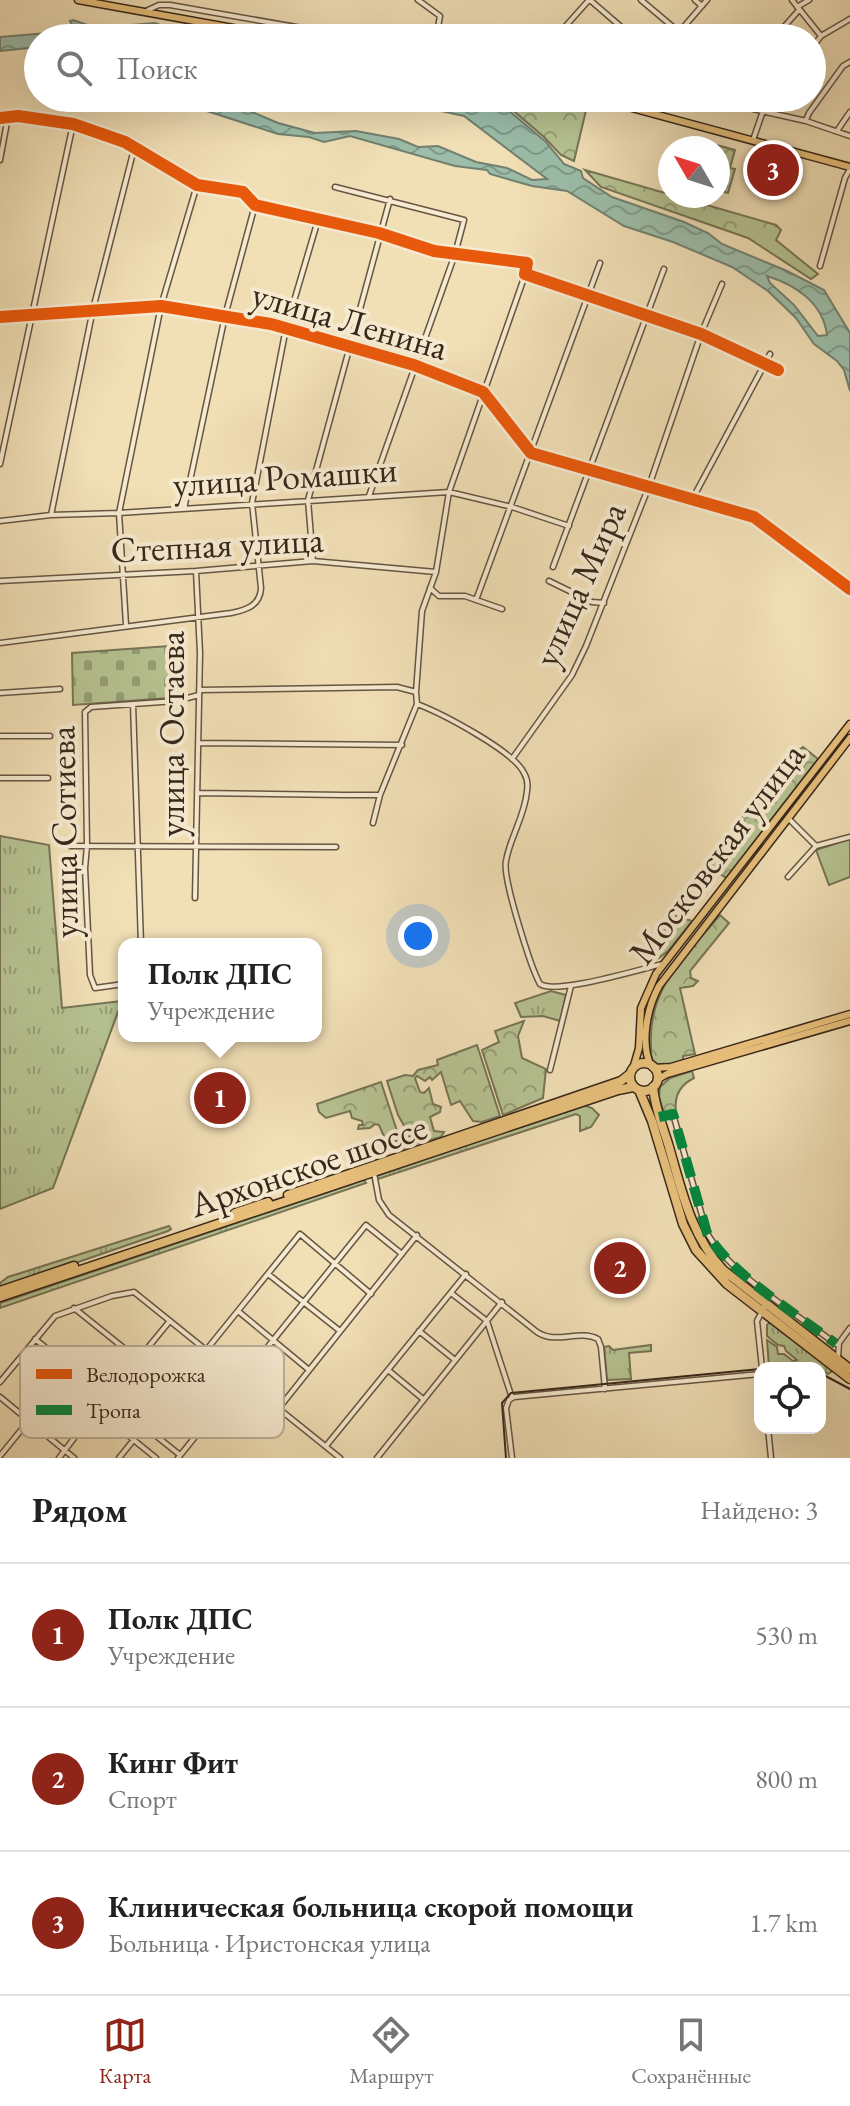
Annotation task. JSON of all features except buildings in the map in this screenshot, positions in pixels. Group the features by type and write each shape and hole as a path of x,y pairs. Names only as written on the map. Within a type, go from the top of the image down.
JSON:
{"highway":[{"path":"850,1369 764,1307 720,1278 694,1247 683,1224 644,1098 636,1088 632,1071 640,1064 652,1067 659,1117 689,1216 700,1240 723,1270 764,1307 850,1379"},
{"name":"Архонское шоссе","path":"0,1297 621,1081 632,1071"},
{"path":"636,1088 648,1091 655,1084"},
{"name":"Архонское шоссе","path":"0,1291 618,1090 636,1088"}],"main road":[{"path":"78,0 214,24"},
{"path":"657,112 850,168"},
{"name":"Московская улица","path":"632,1071 639,1048 644,996 663,964 850,724"},
{"name":"Московская улица","path":"652,1067 647,1052 648,1016 659,986 850,738"},
{"path":"652,1067 671,1067 850,1014"},
{"path":"655,1084 667,1074 850,1021"}],"street":[{"path":"418,0 440,16 439,24"},
{"path":"568,24 589,0 617,24"},
{"path":"641,0 670,24"},
{"path":"695,0 702,6"},
{"path":"686,24 707,0"},
{"path":"792,0 811,24"},
{"path":"785,24 809,0"},
{"path":"146,11 159,5 170,5 282,24"},
{"path":"214,24 216,12"},
{"path":"826,33 850,19"},
{"path":"826,90 843,66 850,62"},
{"path":"753,140 763,112"},
{"path":"767,112 850,136"},
{"path":"806,121 810,112"},
{"path":"837,131 850,112"},
{"path":"0,118 18,116 73,124 125,142 197,185 243,192 255,205 379,233 434,251 527,263 449,492 436,572 422,611 417,698 402,745 380,795 373,823"},
{"path":"0,160 8,117"},
{"path":"0,464 73,124"},
{"path":"51,515 93,309 134,149"},
{"path":"820,266 850,168"},
{"path":"126,625 119,513 161,306 197,185"},
{"path":"335,187 464,220 455,254 369,496"},
{"path":"313,561 308,500 390,199"},
{"path":"184,509 225,316 255,205"},
{"path":"0,643 246,610 260,597 252,503 286,328 318,220"},
{"path":"476,600 600,263"},
{"path":"553,567 664,269"},
{"path":"525,274 701,334 778,370"},
{"name":"улица Мира","path":"512,759 572,675 604,603 722,284"},
{"name":"улица Ленина","path":"0,317 161,306 286,328 414,365 483,392 531,453"},
{"path":"692,498 770,354"},
{"path":"531,453 754,517 850,589"},
{"name":"улица Ромашки","path":"0,521 51,515 449,492 512,507 569,526"},
{"name":"Степная улица","path":"0,581 196,571 313,561 436,572"},
{"name":"улица Остаева","path":"195,898 199,692 196,571"},
{"path":"549,581 592,602 604,603"},
{"path":"430,588 439,596 453,594 502,609"},
{"name":"улица Сотиева","path":"118,985 99,989 91,984 85,868 85,712 91,707 186,700 199,692 397,687 512,759"},
{"path":"0,693 60,689"},
{"path":"133,704 141,938"},
{"path":"0,736 50,736"},
{"path":"198,743 402,745"},
{"path":"512,759 526,776 526,798 506,861 506,873 537,981 544,988 571,986 663,964"},
{"path":"0,778 48,778"},
{"path":"198,793 380,795"},
{"path":"788,818 816,846"},
{"path":"788,877 816,846 850,837"},
{"path":"70,846 336,847"},
{"path":"550,1070 571,986"},
{"path":"659,1117 673,1114 702,1219 715,1249 836,1344"},
{"path":"372,1169 383,1208 547,1338 595,1336 601,1347 605,1389"},
{"path":"268,1346 366,1225 402,1254"},
{"path":"209,1346 300,1234 371,1294"},
{"path":"284,1402 417,1235"},
{"path":"268,1274 340,1331"},
{"path":"326,1446 466,1274"},
{"path":"30,1346 55,1316 112,1296 134,1292 201,1346"},
{"path":"451,1293 487,1321 509,1400 512,1458"},
{"path":"377,1458 502,1302"},
{"path":"761,1362 757,1321 764,1307"},
{"path":"74,1308 122,1346"},
{"path":"238,1311 280,1346"},
{"path":"149,1346 170,1321"},
{"path":"823,1349 836,1344 850,1328"},
{"path":"419,1331 455,1360"},
{"path":"839,1360 837,1349 843,1337"},
{"path":"35,1339 44,1346"},
{"path":"284,1349 309,1370"},
{"path":"0,1382 20,1358"},
{"path":"388,1370 424,1399"},
{"path":"509,1400 754,1375"},
{"path":"0,1397 20,1414"},
{"path":"284,1413 340,1458"},
{"path":"0,1456 20,1432"},
{"path":"769,1434 771,1458"},
{"path":"49,1438 74,1458"},
{"path":"59,1458 75,1438"},
{"path":"132,1438 156,1458"},
{"path":"157,1438 179,1457 195,1438"},
{"path":"119,1458 134,1440"}],"green space":[{"path":"515,112 586,112 574,161 561,155"},
{"path":"730,149 735,150 730,168"},
{"path":"730,168 735,169 730,186"},
{"path":"585,170 658,191 658,207 601,187"},
{"path":"662,208 717,208 776,225 781,230 776,240 818,274 811,279 748,238"},
{"path":"183,645 183,697 73,705 72,653"},
{"path":"803,747 818,759 726,878 708,866 714,863 719,851 730,839 736,841 740,833 737,824 758,797 774,795 798,765 796,752"},
{"path":"0,836 49,845 62,1008 118,1001 118,1012 53,1188 0,1209"},
{"path":"850,839 850,877 829,885 816,850"},
{"path":"720,915 729,923 690,971 691,978 698,981 693,986 680,988 695,1054 683,1056 683,1062 659,1066 653,1060 651,1051 656,1006 682,959"},
{"path":"676,916 692,921 659,958 654,941"},
{"path":"551,991 566,995 560,1021 543,1016 521,1017 515,1003"},
{"path":"524,1021 518,1036 522,1058 546,1069 543,1098 503,1115 482,1050 499,1042 495,1031"},
{"path":"477,1045 500,1116 482,1122 473,1121 460,1101 451,1105 441,1072 432,1080 430,1077 425,1081 417,1076 420,1092 424,1093 429,1088 433,1104 441,1107 440,1112 430,1117 434,1131 444,1132 441,1137 411,1145 406,1139 410,1136 398,1115 387,1081 405,1075 413,1076 418,1070 438,1065 437,1060"},
{"path":"692,1071 694,1078 685,1084 677,1096 676,1111 664,1113 659,1097 660,1087 670,1078"},
{"path":"381,1082 399,1137 402,1138 402,1151 397,1149 397,1141 386,1141 379,1125 358,1129 359,1125 363,1125 362,1121 352,1118 350,1111 326,1118 319,1112 317,1104"},
{"path":"583,1105 599,1115 591,1127 580,1131 580,1116 576,1114 375,1180 374,1177"},
{"path":"364,1180 366,1183 0,1308 0,1303"},
{"path":"169,1226 171,1229 168,1231 0,1289 0,1283 8,1277"},
{"path":"771,1321 824,1362 769,1362 767,1340 777,1347 778,1354 797,1360 784,1346 767,1336 767,1325"},
{"path":"651,1345 651,1351 629,1353 631,1379 607,1380 604,1347 609,1346 613,1350"},
{"path":"826,1364 834,1370 826,1373"}],"water":[{"path":"24,35 24,48 0,51 0,37"},
{"path":"210,112 252,112 315,133 356,131 399,139 418,147 438,146 476,162 507,168 532,180 547,179 464,116 446,112 511,112 546,142 564,164 581,171 583,178 612,197 684,222 708,233 722,244 824,290 850,333 850,391 844,370 837,361 814,344 796,318 768,291 732,267 673,242 624,226 567,191 532,186 490,174 487,170 455,166 350,136 324,142 278,134","holes":["767,276 798,290 820,314 827,335 818,336"]}],"tram line":[{"path":"506,1458 502,1403 511,1393 754,1370"},
{"path":"826,1376 850,1389"}],"marked path":[{"path":"659,1117 673,1114 707,1233 717,1248 747,1278 836,1344"}],"cycle path":[{"path":"0,118 18,116 73,124 125,142 197,185 243,192 255,205 379,233 434,251 527,263 525,274 701,334 778,370"},
{"path":"0,317 161,306 271,324 414,365 483,392 531,453 754,517 850,589"}],"place":[{"name":"Клиническая больница скорой помощи","path":"773,170"},
{"name":"Полк ДПС","path":"220,1098"},
{"name":"Кинг Фит","path":"620,1268"}]}
